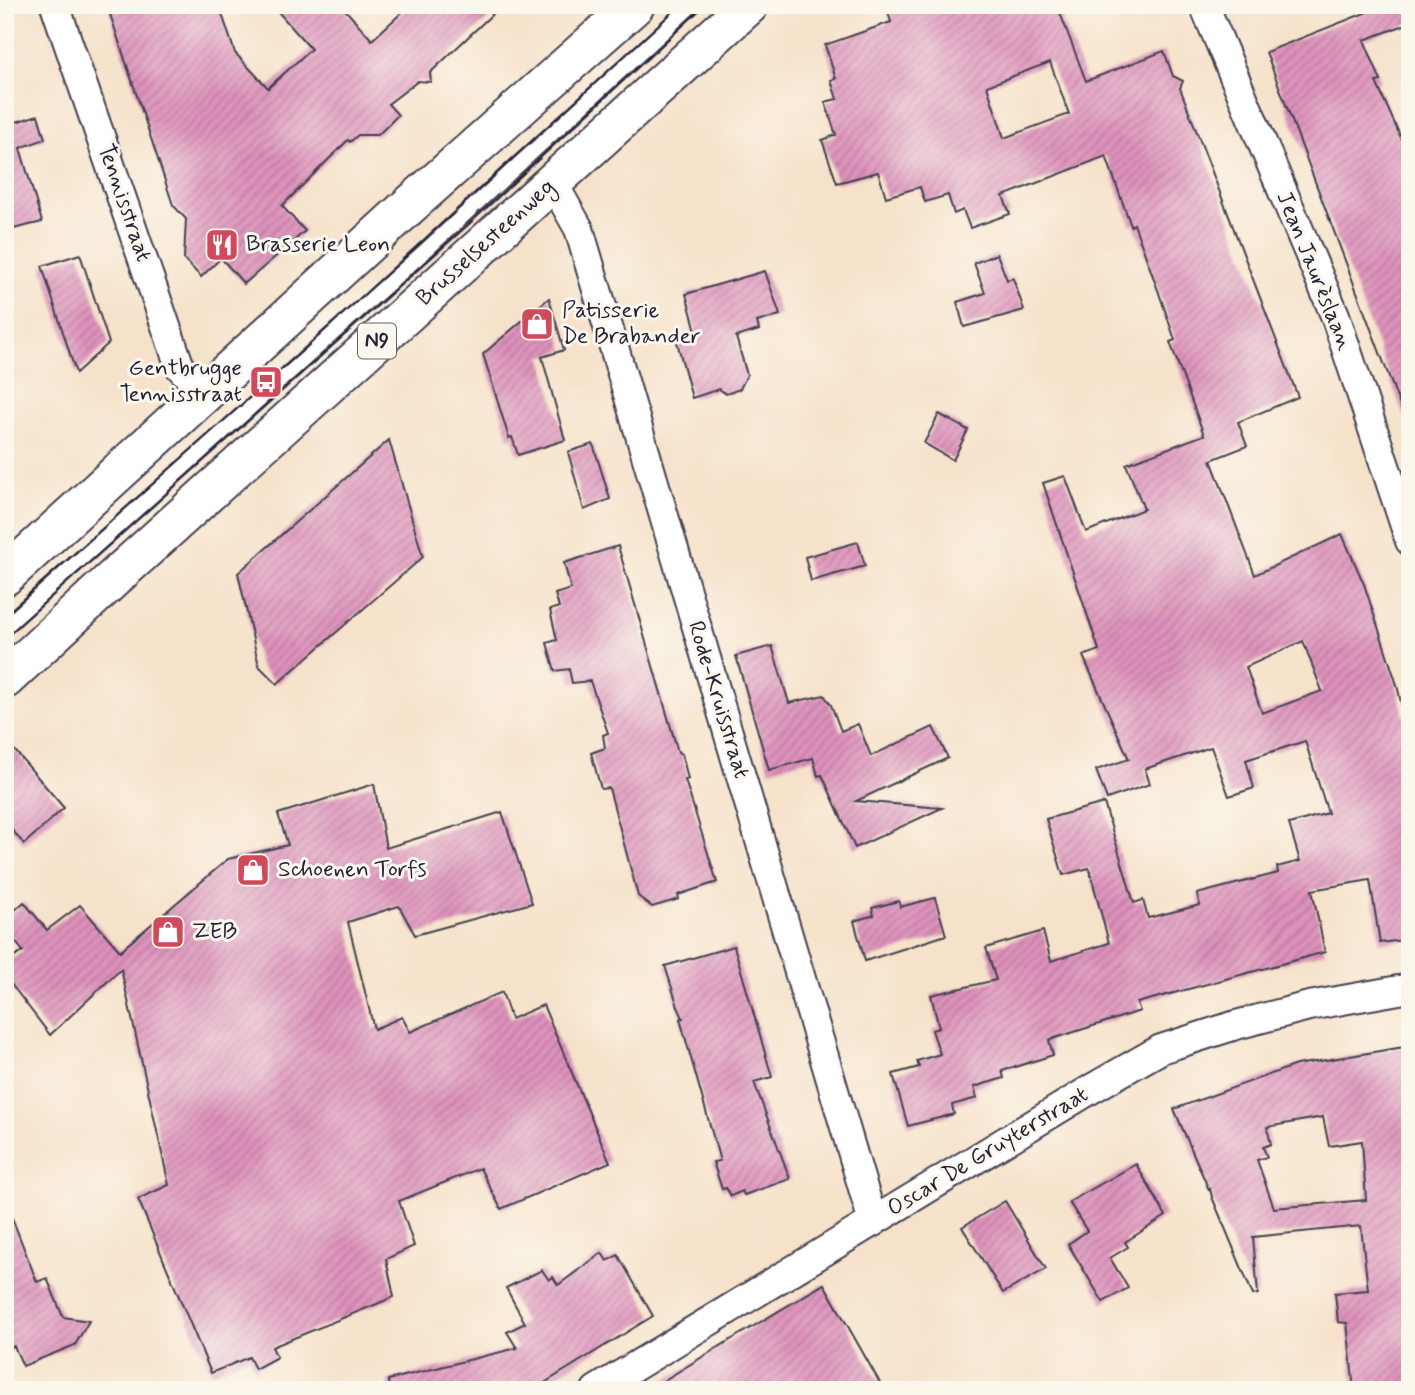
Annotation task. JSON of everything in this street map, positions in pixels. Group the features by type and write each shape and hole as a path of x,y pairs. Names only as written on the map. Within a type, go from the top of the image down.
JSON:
{"main road":[{"path":"5,576 410,205 635,5"},
{"name":"Brusselsesteenweg","path":"5,679 749,5"}],"street":[{"name":"Tennisstraat","path":"55,5 180,367 204,393"},
{"name":"Jean Jaurèslaan","path":"1204,5 1335,315 1410,541"},
{"name":"Rode-Kruisstraat","path":"553,183 579,229 873,1222"},
{"name":"Oscar De Gruyterstraat","path":"596,1390 1161,1049 1309,1006 1410,988"}],"lane":[{"path":"5,627 426,250 692,5"}],"building":[{"path":"107,5 219,5 235,53 268,88 311,49 272,5 341,5 372,40 410,5 502,5 430,73 431,82 418,81 388,104 398,115 378,135 358,135 350,142 348,140 282,206 305,231 244,284 221,258 201,277 184,259 186,219 173,205"},
{"path":"886,5 1057,5 1086,81 1164,51 1173,76 1183,81 1180,88 1298,397 1238,422 1247,446 1211,460 1255,575 1342,534 1364,584 1397,685 1410,742 1410,939 1380,943 1370,880 1312,890 1325,952 1137,1003 1140,1011 1049,1040 1053,1055 1002,1071 1004,1078 974,1087 977,1098 952,1105 954,1114 908,1126 893,1074 919,1067 917,1061 940,1054 932,1030 939,1028 931,995 996,980 986,948 1043,931 1051,961 1109,943 1089,868 1063,875 1046,819 1104,803 1134,903 1143,900 1148,918 1200,905 1197,894 1278,873 1277,867 1300,861 1289,824 1328,813 1305,741 1246,760 1254,788 1229,796 1211,747 1145,769 1150,784 1107,799 1096,770 1129,759 1083,656 1099,650 1043,483 1065,476 1086,532 1144,509 1126,464 1204,435 1170,342 1175,340 1159,293 1106,156 1003,196 1010,214 970,228 963,210 954,214 948,195 925,202 920,187 886,197 878,172 837,183 822,140 836,135 825,102 837,99 831,80 836,79 825,45 891,22","holes":["1050,62 1069,114 1004,138 987,86","1303,641 1322,691 1262,713 1246,667"]},
{"path":"1385,5 1410,5 1410,23 1364,40 1381,81 1376,82 1410,158 1410,424 1407,424 1266,52"},
{"path":"38,115 45,139 20,148 42,222 5,231 5,122 13,123"},
{"path":"80,254 109,343 76,373 42,266"},
{"path":"997,254 1007,280 1013,278 1024,310 964,327 957,302 985,293 974,263"},
{"path":"765,271 780,315 757,322 759,330 736,337 747,375 740,389 726,394 719,389 692,398 676,338 696,331 686,294"},
{"path":"549,298 564,350 542,357 565,440 518,455 512,437 509,438 483,354"},
{"path":"939,414 968,430 953,460 924,443"},
{"path":"389,440 423,557 277,684 259,666 238,573"},
{"path":"593,444 610,499 584,510 568,452"},
{"path":"858,542 865,566 811,581 805,557"},
{"path":"618,546 678,752 682,754 688,779 685,780 717,882 678,895 679,899 652,907 638,896 609,788 601,789 591,753 605,748 603,735 608,733 590,681 572,683 569,669 555,671 547,643 557,640 550,610 559,607 555,594 571,589 564,563"},
{"path":"772,646 789,703 824,695 841,731 858,724 871,756 933,727 948,758 856,801 942,808 855,848 822,775 818,776 813,758 769,770 736,656"},
{"path":"5,739 64,808 24,844 5,822"},
{"path":"374,784 386,848 502,812 532,903 415,935 399,906 348,922 374,1029 402,1017 410,1032 502,992 511,1019 543,1005 610,1162 501,1209 480,1168 399,1201 414,1246 386,1259 394,1297 272,1347 277,1357 255,1369 249,1357 211,1373 138,1199 169,1185 121,969 50,1035 5,976 5,964 23,951 5,929 5,919 24,902 47,930 80,905 120,951 228,859 288,845 278,814"},
{"path":"935,898 946,935 865,961 854,921 874,915 872,908 899,901 900,907"},
{"path":"734,946 772,1077 754,1082 790,1179 744,1195 742,1191 731,1196 726,1188 722,1189 713,1162 720,1161 680,1019 683,1018 665,966"},
{"path":"1410,1046 1410,1390 1354,1390 1347,1323 1338,1322 1335,1293 1368,1290 1361,1226 1253,1237 1258,1294 1253,1295 1174,1109 1296,1065","holes":["1323,1117 1329,1146 1362,1141 1366,1200 1274,1208 1257,1160 1267,1157 1263,1147 1271,1144 1267,1127"]},
{"path":"1136,1164 1166,1216 1125,1242 1128,1247 1110,1258 1128,1288 1103,1302 1068,1244 1087,1231 1069,1202"},
{"path":"1005,1201 1046,1269 1003,1293 962,1227"},
{"path":"7,1205 37,1282 47,1278 63,1317 89,1321 75,1345 23,1366 14,1346 5,1349"},
{"path":"602,1253 607,1261 618,1255 653,1316 533,1390 389,1390 388,1380 517,1348 507,1332 525,1323 506,1288 542,1270 549,1280 553,1277 558,1285"},
{"path":"824,1284 884,1390 648,1390 727,1342"}],"tram line":[{"path":"5,615 309,345 680,5"},
{"path":"5,638 469,224 705,5"}],"place":[{"name":"Brasserie Leon","path":"222,245"},
{"name":"Patisserie De Brabander","path":"537,324"},
{"name":"Gentbrugge Tennisstraat","path":"266,382"},
{"name":"Schoenen Torfs","path":"253,870"},
{"name":"ZEB","path":"168,932"}]}
